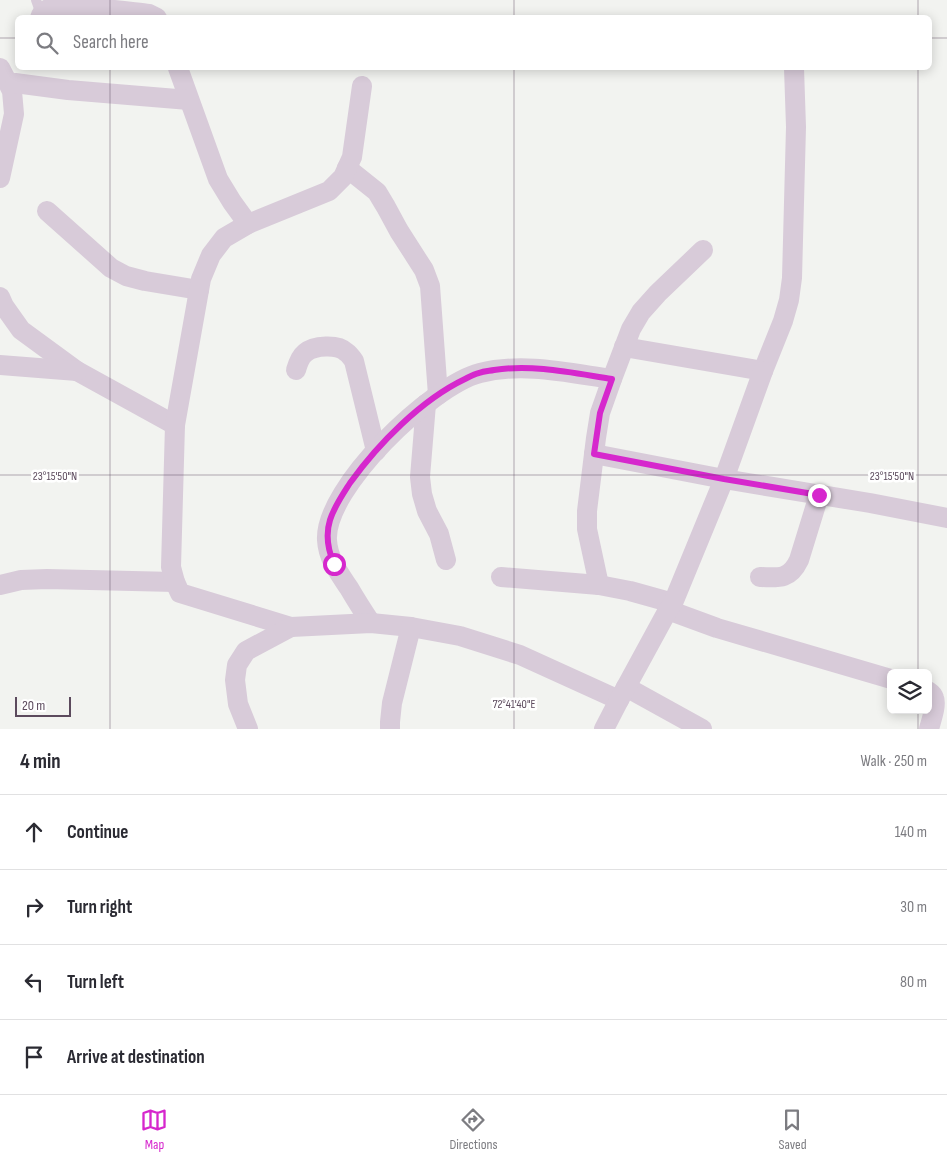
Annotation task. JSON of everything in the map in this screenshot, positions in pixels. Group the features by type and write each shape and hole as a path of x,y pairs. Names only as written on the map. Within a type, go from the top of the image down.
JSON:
{"street":[{"path":"39,10 77,7 151,15"},
{"path":"0,68 16,81 68,90 189,100"},
{"path":"179,70 218,178 248,224"},
{"path":"604,729 671,606 724,479 783,322 792,278 796,127 794,70"},
{"path":"0,178 14,114 16,81"},
{"path":"362,86 352,157 343,177 329,191 248,224 224,238 211,255 201,279 174,425 171,567 174,582 180,593 291,627 371,623 411,627 460,636 520,655 622,694 702,729"},
{"path":"347,168 377,192 398,231 424,270 430,286 432,400 420,477 427,511 439,534 446,560"},
{"path":"46,211 111,268 126,276 145,282 199,290"},
{"path":"599,585 587,529 587,511 600,413 631,329 658,292 703,250"},
{"path":"0,297 21,330 76,371 174,425"},
{"path":"296,370 300,358 306,351 313,348 330,346 347,352 354,361 376,451"},
{"path":"624,347 763,371"},
{"path":"0,365 76,371"},
{"path":"371,623 334,564 328,550 327,537 330,520 342,496 356,475 404,422 451,386 478,373 508,368 546,369 612,379"},
{"path":"594,454 947,518"},
{"path":"760,577 776,578 786,576 794,570 799,560 819,495"},
{"path":"501,577 599,585 630,591 671,606 716,628 887,678"},
{"path":"0,585 21,580 47,579 174,582"},
{"path":"248,729 238,704 235,680 236,665 246,651 291,627"},
{"path":"390,729 392,703 411,627"},
{"path":"929,729 935,704 932,694"}],"route":[{"path":"334,564 328,550 327,537 330,520 342,496 376,451 404,422 451,386 478,373 508,368 546,369 612,379 600,413 594,454 819,495"}]}
